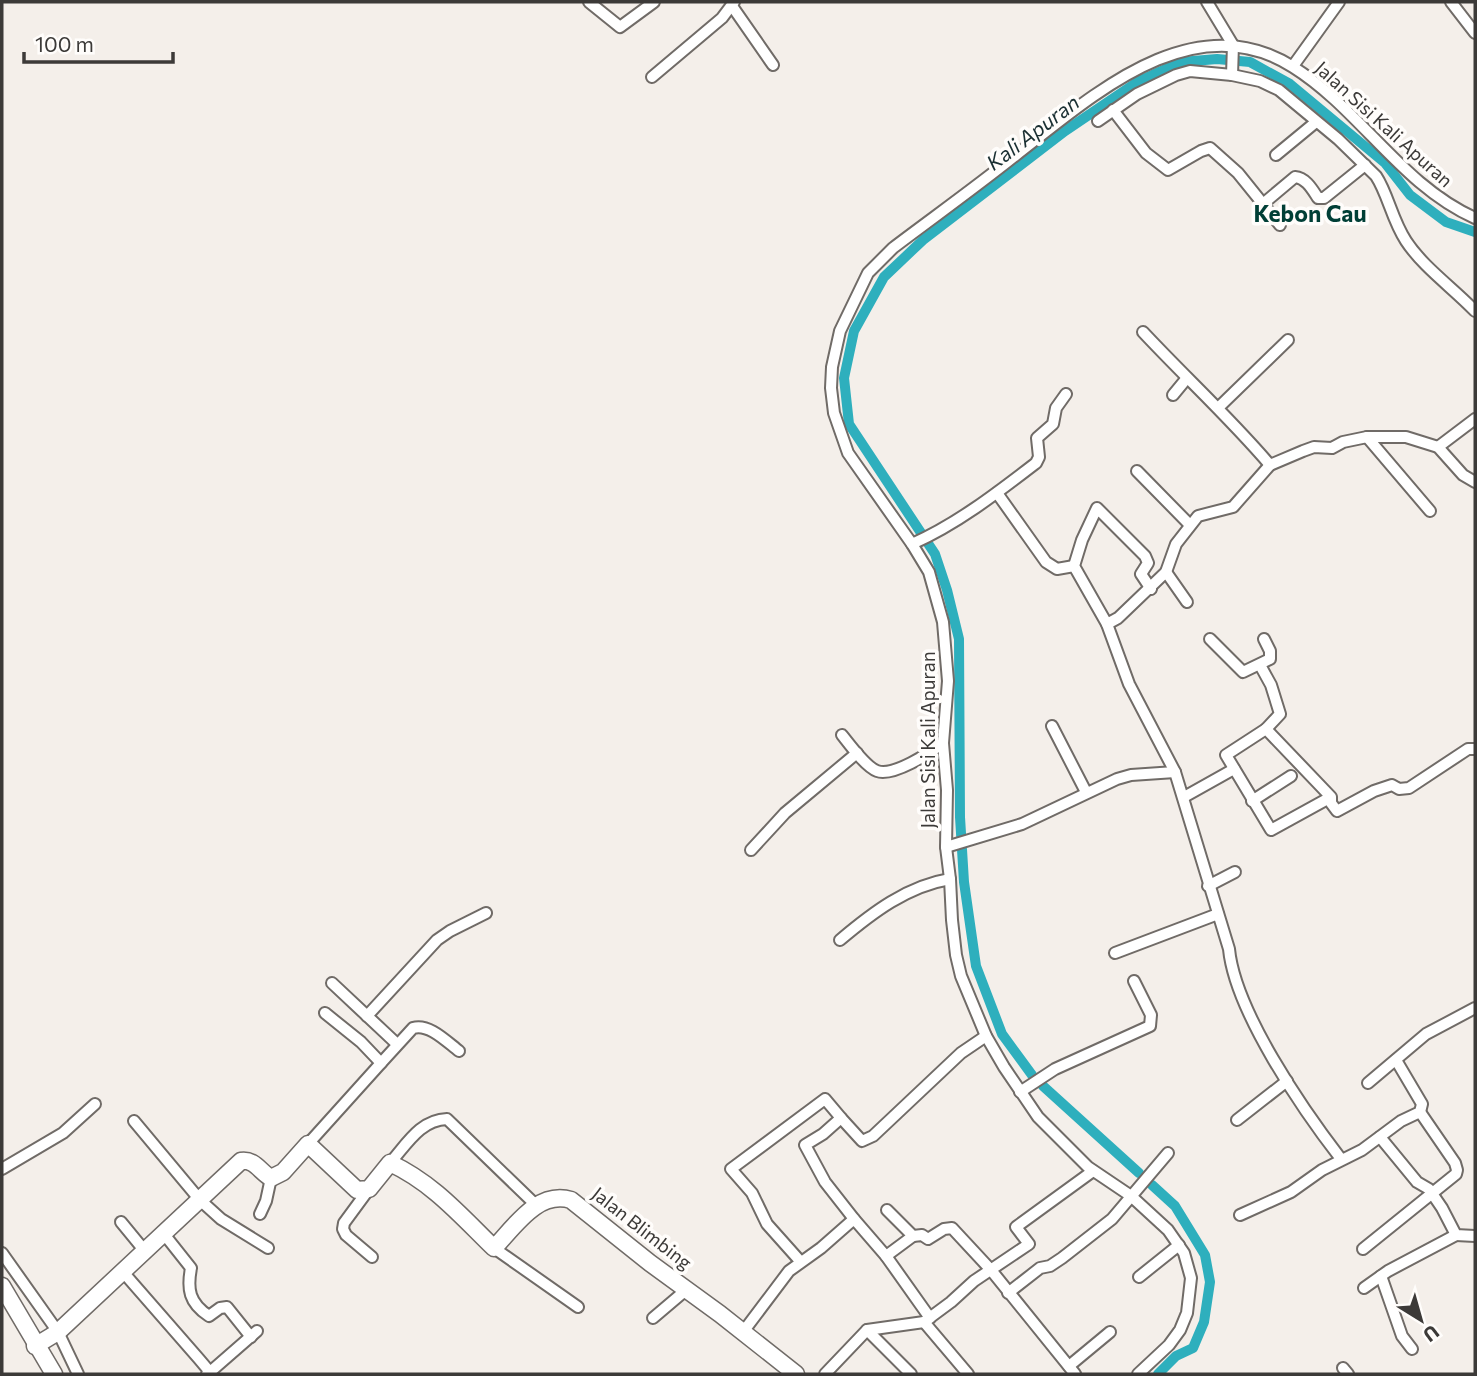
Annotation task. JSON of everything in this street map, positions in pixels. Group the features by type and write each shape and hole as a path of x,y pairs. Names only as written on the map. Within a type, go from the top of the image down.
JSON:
{"street":[{"path":"589,2 620,27 654,2"},
{"path":"1207,2 1233,49 1233,71"},
{"path":"1293,66 1339,2"},
{"path":"1451,2 1475,33"},
{"path":"652,77 722,18 733,4 773,65"},
{"name":"Jalan Sisi Kali Apuran","path":"1138,1374 1181,1330 1187,1313 1191,1278 1184,1253 1168,1230 1134,1192 1093,1171 1038,1117 986,1036 961,976 956,955 950,879 943,743 948,681 943,622 929,572 916,542 848,453 834,413 831,388 832,367 840,331 868,273 893,248 1106,86 1153,61 1188,50 1233,49 1270,56 1293,66 1348,111 1427,190 1475,218"},
{"path":"1098,121 1138,94 1176,75 1203,71 1233,71 1270,85 1365,165 1381,183 1392,218 1406,241 1475,311"},
{"path":"1113,110 1146,153 1164,168 1172,170 1210,148 1224,159 1264,202 1280,225"},
{"path":"1276,155 1316,122"},
{"path":"1264,202 1295,177 1302,179 1318,198 1324,198 1365,165"},
{"path":"1143,332 1219,407 1270,464"},
{"path":"1219,407 1288,340"},
{"path":"1173,394 1187,378"},
{"path":"916,542 997,493 1039,460 1037,438 1054,424 1056,408 1066,394"},
{"path":"1438,447 1475,419"},
{"path":"1367,437 1430,511"},
{"path":"1107,624 1118,618 1151,589 1166,572 1176,544 1190,525 1205,513 1219,512 1240,502 1248,487 1270,464 1314,447 1332,448 1343,442 1367,437 1406,438 1438,447 1463,475 1475,482"},
{"path":"1137,471 1190,525"},
{"path":"997,493 1046,562 1057,569 1074,566"},
{"path":"1151,589 1141,573 1148,563 1145,556 1097,508 1082,540 1074,566 1107,624 1129,684 1175,772 1228,949 1230,966 1244,1003 1287,1082 1341,1159"},
{"path":"1166,572 1187,602"},
{"path":"1210,639 1241,672 1270,659 1270,651 1264,639"},
{"path":"1261,664 1280,714 1266,729 1228,752 1227,759 1272,834 1331,797"},
{"path":"1052,726 1086,792"},
{"path":"1266,729 1331,797 1331,803 1337,811 1374,791 1392,785 1399,789 1409,788 1468,749 1475,749"},
{"path":"842,735 872,769 886,773 929,754 943,743"},
{"path":"751,850 785,813 857,754"},
{"path":"1184,797 1234,769"},
{"path":"949,846 1022,824 1086,792 1131,775 1175,772"},
{"path":"1252,801 1291,776"},
{"path":"1208,886 1235,872"},
{"path":"839,940 893,901 919,887 950,879"},
{"path":"368,1016 437,940 486,913"},
{"path":"1115,953 1218,914"},
{"path":"1020,1092 1055,1069 1150,1026 1151,1015 1134,981"},
{"path":"332,983 397,1044"},
{"path":"1368,1083 1426,1034 1475,1008"},
{"path":"325,1013 382,1063"},
{"path":"271,1178 283,1172 413,1028 419,1026 427,1029 459,1051"},
{"path":"800,1261 767,1224 756,1200 731,1169 825,1099 862,1141 873,1136 961,1053 986,1036"},
{"path":"1363,1249 1454,1177 1457,1170 1420,1112 1422,1104 1396,1060"},
{"path":"1237,1119 1287,1082"},
{"path":"2,1169 63,1133 95,1104"},
{"path":"1240,1215 1285,1196 1341,1159 1362,1150 1401,1121 1420,1112"},
{"path":"841,1118 805,1145 825,1182 878,1250 886,1256 927,1320 968,1374"},
{"path":"372,1257 346,1235 344,1223 390,1163 424,1125 433,1120 447,1119 537,1206 494,1248"},
{"path":"134,1121 201,1199 229,1225 237,1227 268,1248"},
{"path":"1380,1137 1417,1182 1431,1193 1456,1236"},
{"path":"308,1144 357,1190 369,1189"},
{"path":"1009,1293 1040,1268 1050,1266 1062,1258 1112,1219 1168,1153"},
{"path":"37,1345 55,1333 123,1272 241,1160 254,1163 271,1178"},
{"path":"390,1163 436,1191 458,1209 494,1248 578,1307"},
{"path":"825,1374 867,1329 927,1320 974,1281 1029,1244 1016,1227 1093,1171"},
{"path":"260,1214 271,1178"},
{"name":"Jalan Blimbing","path":"537,1206 556,1197 572,1200 796,1374"},
{"path":"887,1210 913,1236"},
{"path":"743,1332 789,1270 821,1248 853,1219"},
{"path":"121,1222 144,1250"},
{"path":"886,1256 913,1236 922,1235 928,1239 944,1229 953,1228 991,1270 1072,1370 1110,1332"},
{"path":"123,1272 209,1373 254,1334 227,1307 219,1308 209,1316 197,1305 188,1287 191,1268 164,1234"},
{"path":"1364,1288 1456,1236 1475,1236"},
{"path":"1139,1277 1179,1245"},
{"path":"2,1253 55,1333 78,1374"},
{"path":"1381,1276 1402,1336 1412,1349"},
{"path":"3,1290 37,1345 49,1372"},
{"path":"653,1318 686,1290"},
{"path":"867,1329 911,1374"}],"waterway":[{"name":"Kali Apuran","path":"1032,1075 1002,1034 976,966 964,882 960,817 959,639 935,554 849,424 844,378 854,331 884,277 923,240 1065,131 1139,81 1181,62 1217,59 1250,62 1290,84 1385,163 1410,195 1446,222 1475,232"},
{"path":"1043,1086 1139,1173"},
{"name":"Kali Apuran","path":"1152,1185 1175,1206 1205,1255 1210,1282 1204,1322 1193,1348 1176,1356 1158,1374"}],"district":[{"name":"Kebon Cau","path":"1310,214"}]}
